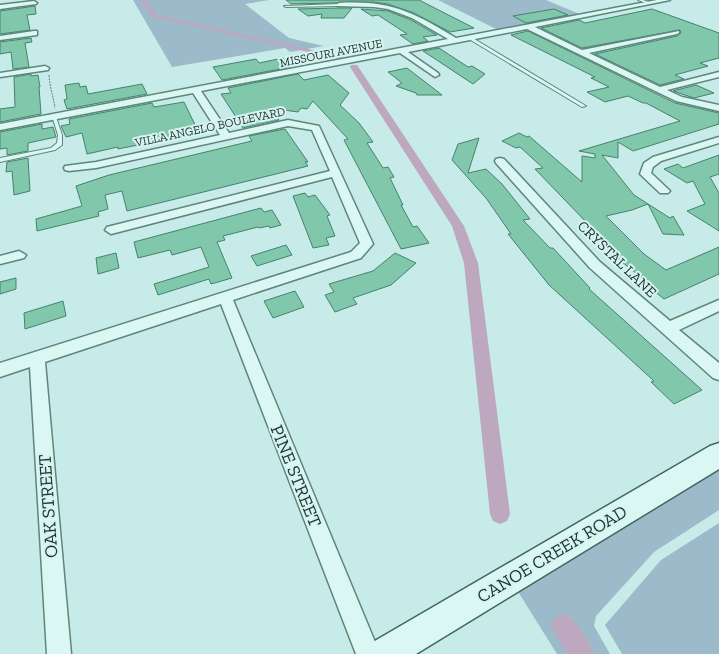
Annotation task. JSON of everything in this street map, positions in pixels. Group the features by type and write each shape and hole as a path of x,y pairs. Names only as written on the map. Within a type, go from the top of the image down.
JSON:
{"main road":[{"name":"CANOE CREEK ROAD","path":"385,654 719,455"}],"street":[{"name":"MISSOURI AVENUE","path":"0,127 667,0"},
{"path":"0,7 34,2"},
{"path":"339,5 366,2 396,6 456,41"},
{"path":"529,27 679,99 719,108"},
{"path":"582,52 677,32"},
{"path":"0,38 34,33"},
{"path":"402,51 435,75"},
{"path":"0,75 45,68"},
{"path":"658,90 719,74"},
{"path":"196,91 226,136"},
{"name":"VILLA ANGELO BOULEVARD","path":"70,168 96,165 288,123 316,128 367,244 356,255 225,297"},
{"path":"664,191 645,174 648,165 719,140"},
{"name":"CRYSTAL LANE","path":"500,161 595,265 719,373"},
{"path":"111,230 336,173"},
{"path":"0,260 19,255"},
{"path":"0,370 225,297"},
{"name":"PINE STREET","path":"225,297 368,654"},
{"path":"667,328 719,305"},
{"name":"OAK STREET","path":"37,358 59,654"}],"lane":[{"path":"640,0 649,3"},
{"path":"286,6 339,5"},
{"path":"470,38 584,106"},
{"path":"0,160 52,149 60,144 60,135 54,117"}],"path":[{"path":"45,68 50,69 50,92 53,96 55,107 54,117"}],"shaded area":[{"path":"133,0 269,0 245,4 289,38 324,46 290,52 285,48 172,67"},
{"path":"438,0 546,0 582,15 500,31"},
{"path":"719,468 719,510 654,552 596,616 594,626 610,654 557,654 517,590"},
{"path":"719,523 719,654 622,654 605,625 661,560"}],"building":[{"path":"286,0 419,0 474,28 450,32 414,13 388,4 373,2 291,4"},
{"path":"35,6 36,14 27,15 30,30 0,34 0,11"},
{"path":"352,8 344,18 321,18 322,14 308,16 298,9"},
{"path":"361,9 388,11 411,20 437,35 423,37 428,41 413,44 400,35 407,34 378,15 372,16"},
{"path":"554,9 568,15 526,23 513,16"},
{"path":"652,9 719,33 719,58 700,63 708,66 675,75 684,79 660,85 595,54 677,36 681,33 680,30 582,48 541,28 579,20 585,23"},
{"path":"528,31 675,103 719,113 719,124 633,151 618,142 618,158 602,155 634,195 670,218 673,216 684,235 663,234 648,204 606,216 644,254 666,270 719,247 719,274 664,299 643,282 646,281 612,254 616,253 535,169 543,168 520,147 516,148 502,141 519,133 527,137 529,136 582,182 582,156 595,158 595,154 579,151 680,121 628,96 605,102 587,92 609,87 591,78 595,77 511,35"},
{"path":"31,38 32,42 25,43 29,67 13,69 11,52 0,54 0,42"},
{"path":"439,48 468,67 472,66 485,74 473,84 423,51"},
{"path":"283,58 291,67 222,80 213,67 256,59 259,63"},
{"path":"407,68 442,95 417,95 396,86 402,83 388,72"},
{"path":"31,74 31,76 38,75 41,114 0,122 0,109 15,107 14,77"},
{"path":"298,74 304,80 328,75 349,93 340,105 359,123 373,142 367,143 383,168 388,167 394,177 390,178 403,205 401,205 413,227 417,226 429,243 401,249 344,140 348,139 313,101 307,109 301,108 298,112 270,108 279,120 243,128 221,94 231,93 228,88"},
{"path":"79,83 80,87 86,86 88,94 142,84 147,94 67,109 64,100 67,99 65,85"},
{"path":"696,85 714,93 694,98 673,91"},
{"path":"184,102 197,129 191,130 193,134 118,149 118,147 87,154 82,133 66,137 61,126 70,124 69,119 152,103 154,107"},
{"path":"42,124 42,129 53,127 56,137 28,143 28,151 7,155 7,148 0,149 0,132"},
{"path":"285,129 308,162 305,162 308,166 127,211 122,191 105,195 108,209 98,212 99,216 37,231 36,219 82,206 76,186 109,175 252,141 249,136"},
{"path":"479,138 468,173 486,169 502,184 530,219 523,220 550,248 553,248 589,289 702,390 674,404 651,382 654,381 549,285 508,234 511,234 486,198 452,160 458,144"},
{"path":"719,155 719,174 710,177 719,193 719,231 687,211 705,204 693,181 687,183 664,169 678,164 683,168"},
{"path":"28,158 30,191 14,195 12,171 6,172 7,162"},
{"path":"305,193 308,197 315,195 330,215 327,216 335,236 326,238 329,245 313,248 293,196"},
{"path":"261,208 264,212 272,210 281,225 270,228 269,226 258,227 223,236 225,240 217,242 232,278 211,284 209,279 158,295 154,284 209,267 201,247 172,255 170,250 138,258 134,242"},
{"path":"286,245 292,255 257,266 251,256"},
{"path":"116,253 119,268 98,274 96,258"},
{"path":"395,253 416,263 391,285 353,298 357,304 335,312 325,295 334,292 329,284 373,271"},
{"path":"16,278 16,289 0,294 0,282"},
{"path":"295,291 304,307 273,318 264,301"},
{"path":"63,301 66,316 25,329 24,313"}],"waterway":[{"path":"143,0 155,16 339,57"},
{"path":"354,67 458,226 471,263 500,514"},
{"path":"563,626 582,654"}]}
